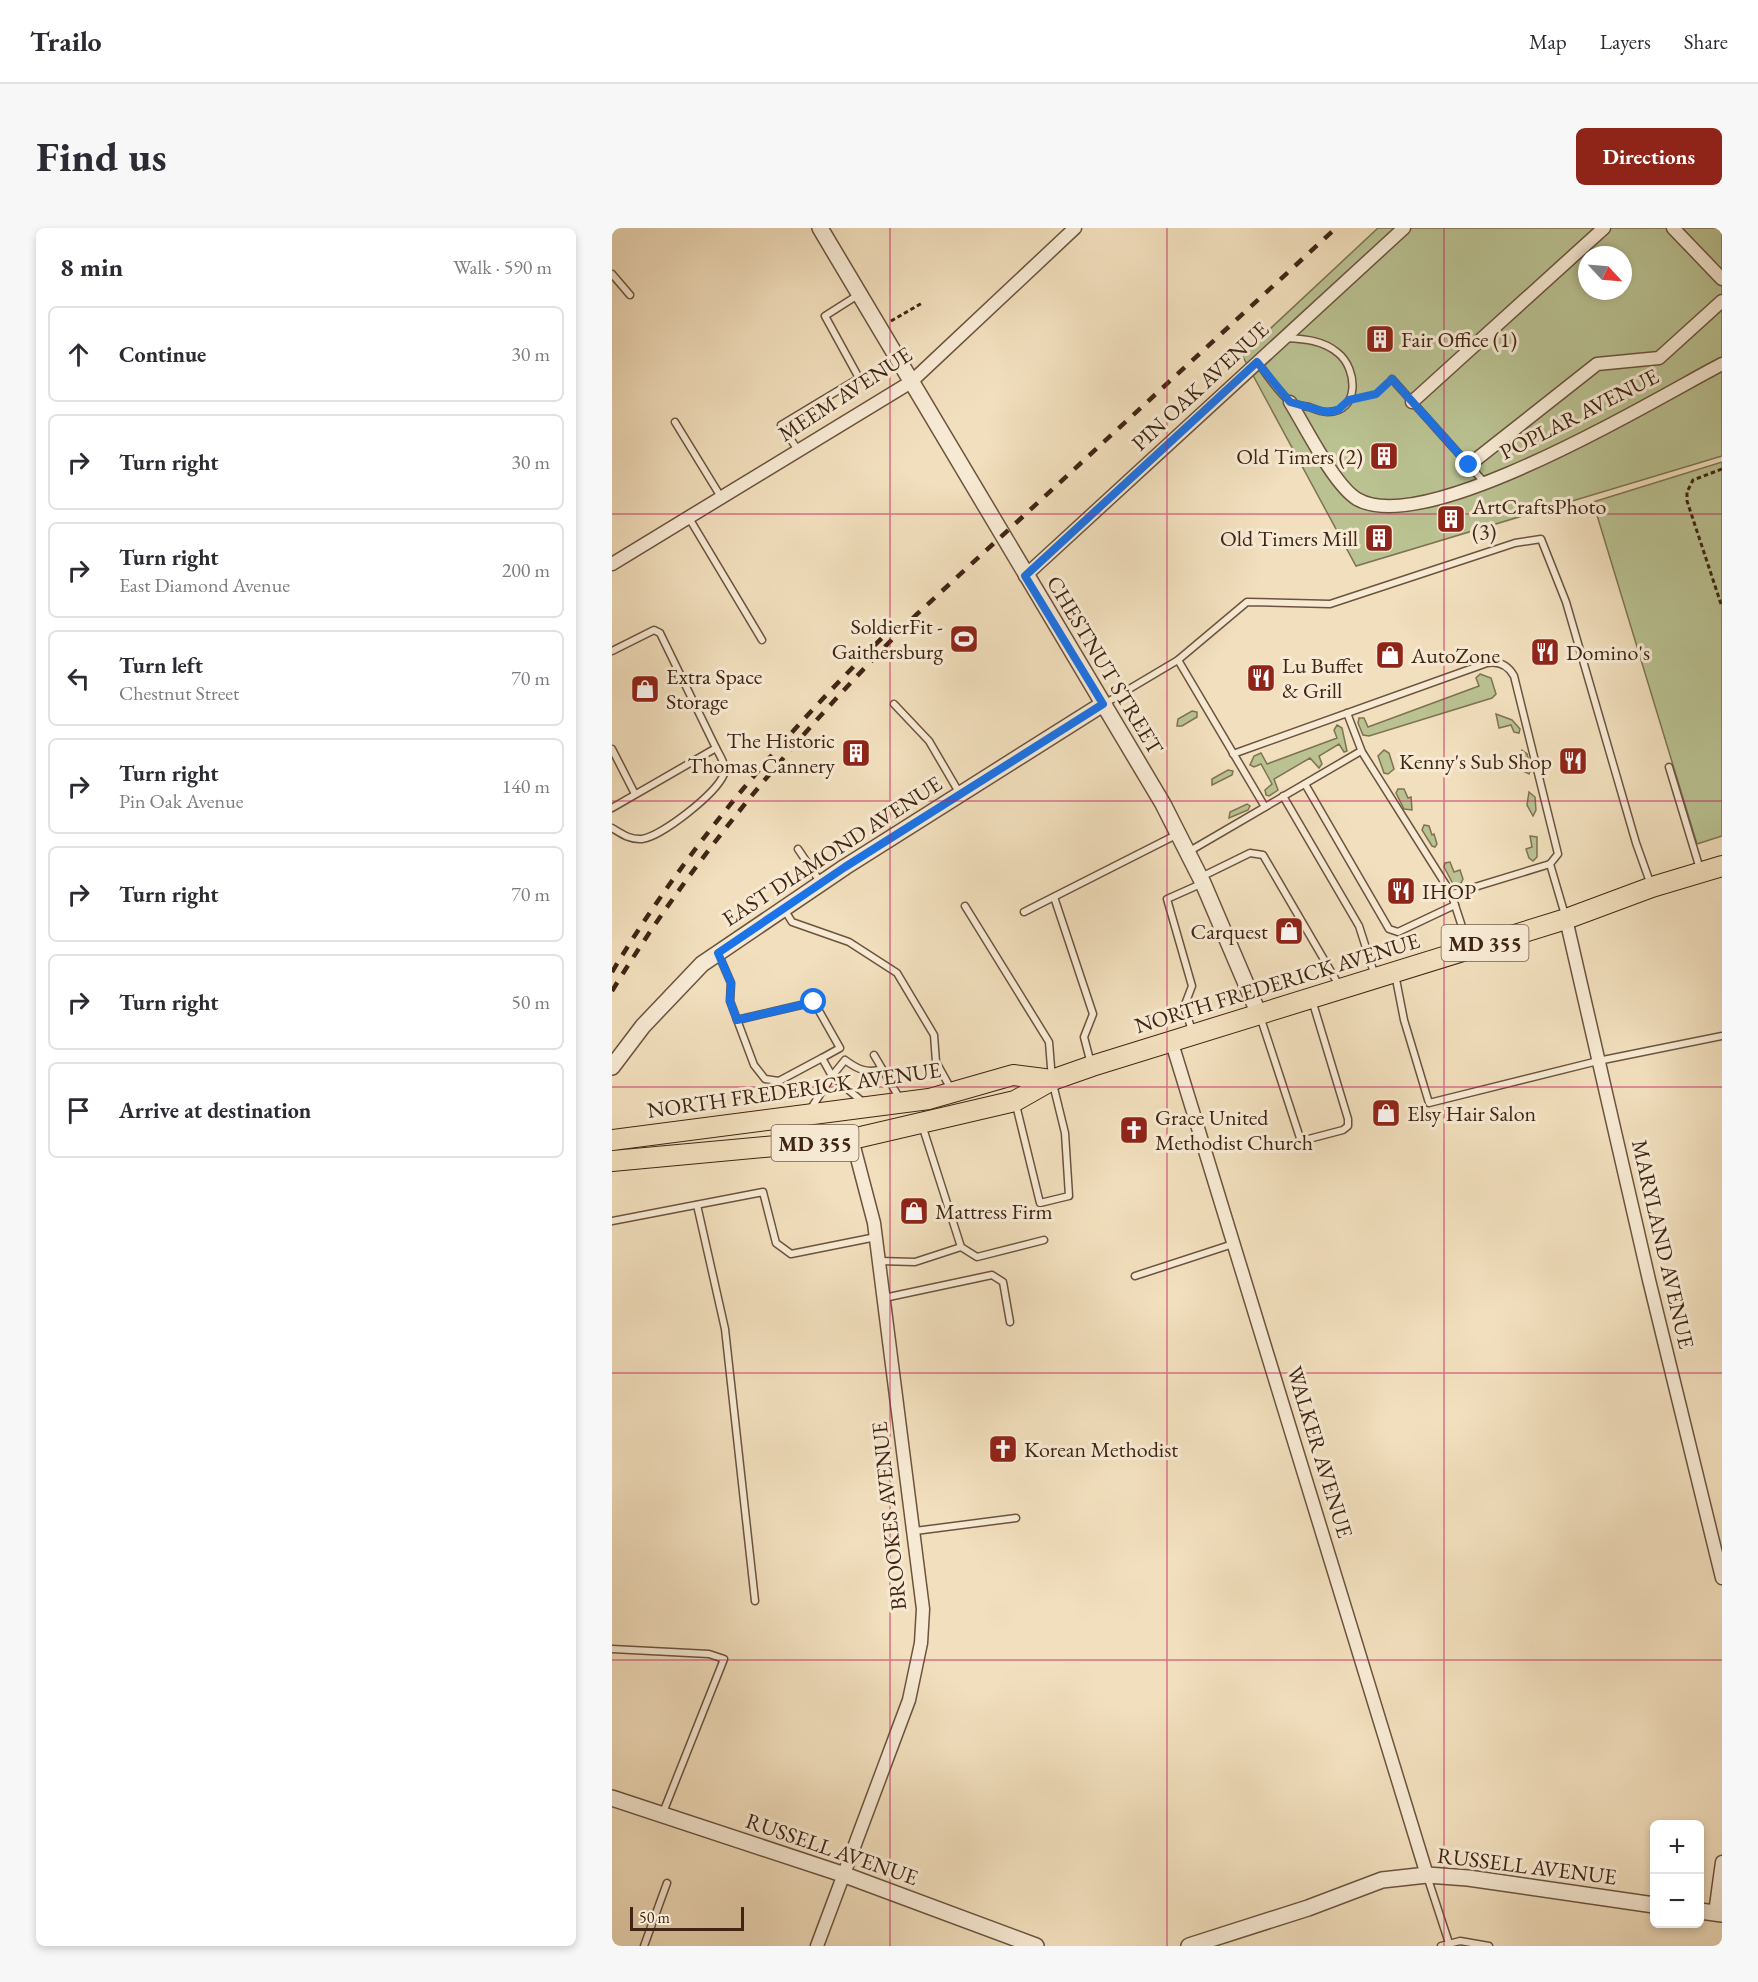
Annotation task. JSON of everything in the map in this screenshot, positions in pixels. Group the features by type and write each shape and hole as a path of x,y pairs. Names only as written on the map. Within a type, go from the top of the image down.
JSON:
{"main road":[{"name":"NORTH FREDERICK AVENUE","path":"612,1161 852,1139 1014,1101 1052,1080 1092,1066 1258,1012 1566,919 1652,887 1722,866"},
{"name":"NORTH FREDERICK AVENUE","path":"612,1140 902,1102 953,1093 1013,1075 1052,1080"}],"street":[{"name":"CHESTNUT STREET","path":"820,228 1179,834 1202,880 1258,1012"},
{"name":"MEEM AVENUE","path":"612,564 911,382 1076,228"},
{"name":"PIN OAK AVENUE","path":"1025,576 1404,228"},
{"path":"1412,402 1604,228"},
{"path":"1673,228 1721,277"},
{"path":"1469,465 1597,364 1659,358 1722,301"},
{"name":"POPLAR AVENUE","path":"1290,402 1320,453 1343,485 1357,499 1394,508 1425,502 1485,483 1535,463 1722,364"},
{"name":"EAST DIAMOND AVENUE","path":"612,1067 643,1026 702,964 822,883 1103,704"},
{"name":"MARYLAND AVENUE","path":"1566,919 1722,1578"},
{"name":"WALKER AVENUE","path":"1171,1040 1427,1875"},
{"name":"BROOKES AVENUE","path":"817,1946 909,1700 916,1672 922,1609 915,1531 876,1237 852,1139"},
{"name":"RUSSELL AVENUE","path":"612,1798 845,1875 1036,1946"},
{"path":"1712,1913 1722,1862"},
{"name":"RUSSELL AVENUE","path":"1189,1946 1308,1908 1382,1880 1427,1875 1468,1878 1650,1904"}],"lane":[{"path":"612,274 630,295"},
{"path":"798,450 781,425 859,378 825,316 859,295"},
{"path":"1257,362 1290,402 1326,412 1338,410 1349,400 1354,388 1353,375 1339,353 1314,340 1284,338"},
{"path":"1392,379 1485,483"},
{"path":"675,422 721,497"},
{"path":"689,517 762,640"},
{"path":"1103,704 1178,660 1247,602 1330,604 1515,543 1541,539 1566,603 1636,843 1652,887"},
{"path":"612,651 654,630 660,633 725,766 724,774 697,808 644,839 629,838 612,828"},
{"path":"1178,660 1264,807"},
{"path":"1233,754 1487,663 1496,662 1508,667 1514,676 1558,849 1557,858 1550,864 1452,894"},
{"path":"894,704 929,741 961,794"},
{"path":"1347,713 1361,751 1452,894 1469,948"},
{"path":"612,808 716,748"},
{"path":"612,749 635,794"},
{"path":"1188,852 1361,751"},
{"path":"1669,767 1701,872"},
{"path":"1305,784 1389,929 1398,932 1455,905"},
{"path":"1283,796 1385,974 1404,1020 1429,1103 1598,1061 1722,1036"},
{"path":"1024,912 1179,834"},
{"path":"798,849 822,883"},
{"path":"1193,1033 1184,1007 1192,986 1167,899 1250,853 1263,855 1341,987"},
{"path":"1550,864 1566,919"},
{"path":"1054,897 1094,1014 1084,1037 1092,1066"},
{"path":"964,906 1049,1041 1052,1080 1065,1133 1069,1196 1040,1203 1014,1101"},
{"path":"784,909 792,922 849,942 897,973 934,1035 936,1062 953,1093"},
{"path":"718,953 731,983 730,1001 737,1020 754,1065 765,1079 779,1081 840,1048 814,1002 737,1020"},
{"path":"1258,1012 1301,1141 1343,1130 1348,1126 1348,1119 1311,996"},
{"path":"873,1055 902,1102"},
{"path":"822,1058 831,1076 869,1107"},
{"path":"806,1116 831,1076 845,1060 856,1068 871,1072 882,1069"},
{"path":"921,1121 961,1246 977,1257 1044,1240"},
{"path":"612,1221 763,1192 776,1243 791,1254 876,1237"},
{"path":"697,1205 725,1329 755,1601"},
{"path":"1135,1276 1233,1244"},
{"path":"879,1261 915,1262 961,1246"},
{"path":"884,1298 992,1275 1003,1282 1010,1322"},
{"path":"915,1531 1016,1518"},
{"path":"612,1649 709,1654 724,1659 662,1815"},
{"path":"1427,1875 1449,1943"},
{"path":"644,1946 667,1883"},
{"path":"1441,1946 1449,1943 1475,1942 1489,1946"}],"path":[{"path":"879,328 922,303"},
{"path":"1349,400 1376,394 1392,379"},
{"path":"1722,469 1693,480 1686,492 1722,607"}],"green space":[{"path":"1378,228 1722,228 1722,456 1356,566 1242,355"},
{"path":"1722,462 1722,836 1697,844 1593,502"},
{"path":"1480,674 1491,678 1496,694 1492,698 1369,736 1363,735 1358,723 1359,718 1364,718 1368,727 1479,686 1476,678"},
{"path":"1192,711 1197,712 1197,717 1182,726 1177,726 1178,719"},
{"path":"1496,714 1512,720 1520,729 1519,733 1514,732 1511,725 1499,728"},
{"path":"1337,725 1342,728 1347,751 1344,752 1339,744 1319,756 1322,764 1319,768 1310,758 1274,779 1278,790 1269,796 1266,795 1265,790 1272,784 1261,764 1254,767 1250,765 1254,756 1261,753 1267,764 1337,738 1334,730"},
{"path":"1384,750 1389,753 1394,769 1388,774 1384,773 1378,756"},
{"path":"1522,750 1527,754 1531,769 1529,774 1523,771 1519,755"},
{"path":"1228,770 1233,771 1232,775 1212,785 1212,779"},
{"path":"1398,789 1404,789 1408,798 1411,797 1412,810 1404,809 1396,793"},
{"path":"1529,792 1535,797 1536,810 1533,816 1527,805"},
{"path":"1247,804 1250,806 1248,810 1229,818 1230,812"},
{"path":"1424,825 1429,826 1432,835 1434,834 1437,844 1435,847 1422,830"},
{"path":"1530,836 1537,837 1537,857 1533,861 1529,858 1526,849 1532,847"},
{"path":"1450,862 1454,872 1460,870 1463,879 1461,883 1453,884 1444,867 1445,863"}],"railway":[{"path":"612,991 679,890 715,841 792,748 874,658 916,615 1336,228"},
{"path":"612,972 671,882 737,796 808,715 883,637"}],"place":[{"name":"Fair Office (1)","path":"1380,339"},
{"name":"Old Timers (2)","path":"1384,456"},
{"name":"ArtCraftsPhoto (3)","path":"1451,519"},
{"name":"Old Timers Mill","path":"1379,538"},
{"name":"SoldierFit - Gaithersburg","path":"964,639"},
{"name":"Domino's","path":"1545,652"},
{"name":"AutoZone","path":"1390,655"},
{"name":"Lu Buffet & Grill","path":"1261,678"},
{"name":"Extra Space Storage","path":"645,689"},
{"name":"The Historic Thomas Cannery","path":"856,753"},
{"name":"Kenny's Sub Shop","path":"1573,761"},
{"name":"IHOP","path":"1401,891"},
{"name":"Carquest","path":"1289,931"},
{"name":"Elsy Hair Salon","path":"1386,1113"},
{"name":"Grace United Methodist Church","path":"1134,1130"},
{"name":"Mattress Firm","path":"914,1211"},
{"name":"Korean Methodist","path":"1003,1449"}],"route":[{"path":"814,1002 737,1020 730,1001 731,983 718,953 845,867 1103,704 1025,576 1257,362 1290,402 1326,412 1338,410 1349,400 1362,399 1376,394 1392,379 1469,465"}]}
